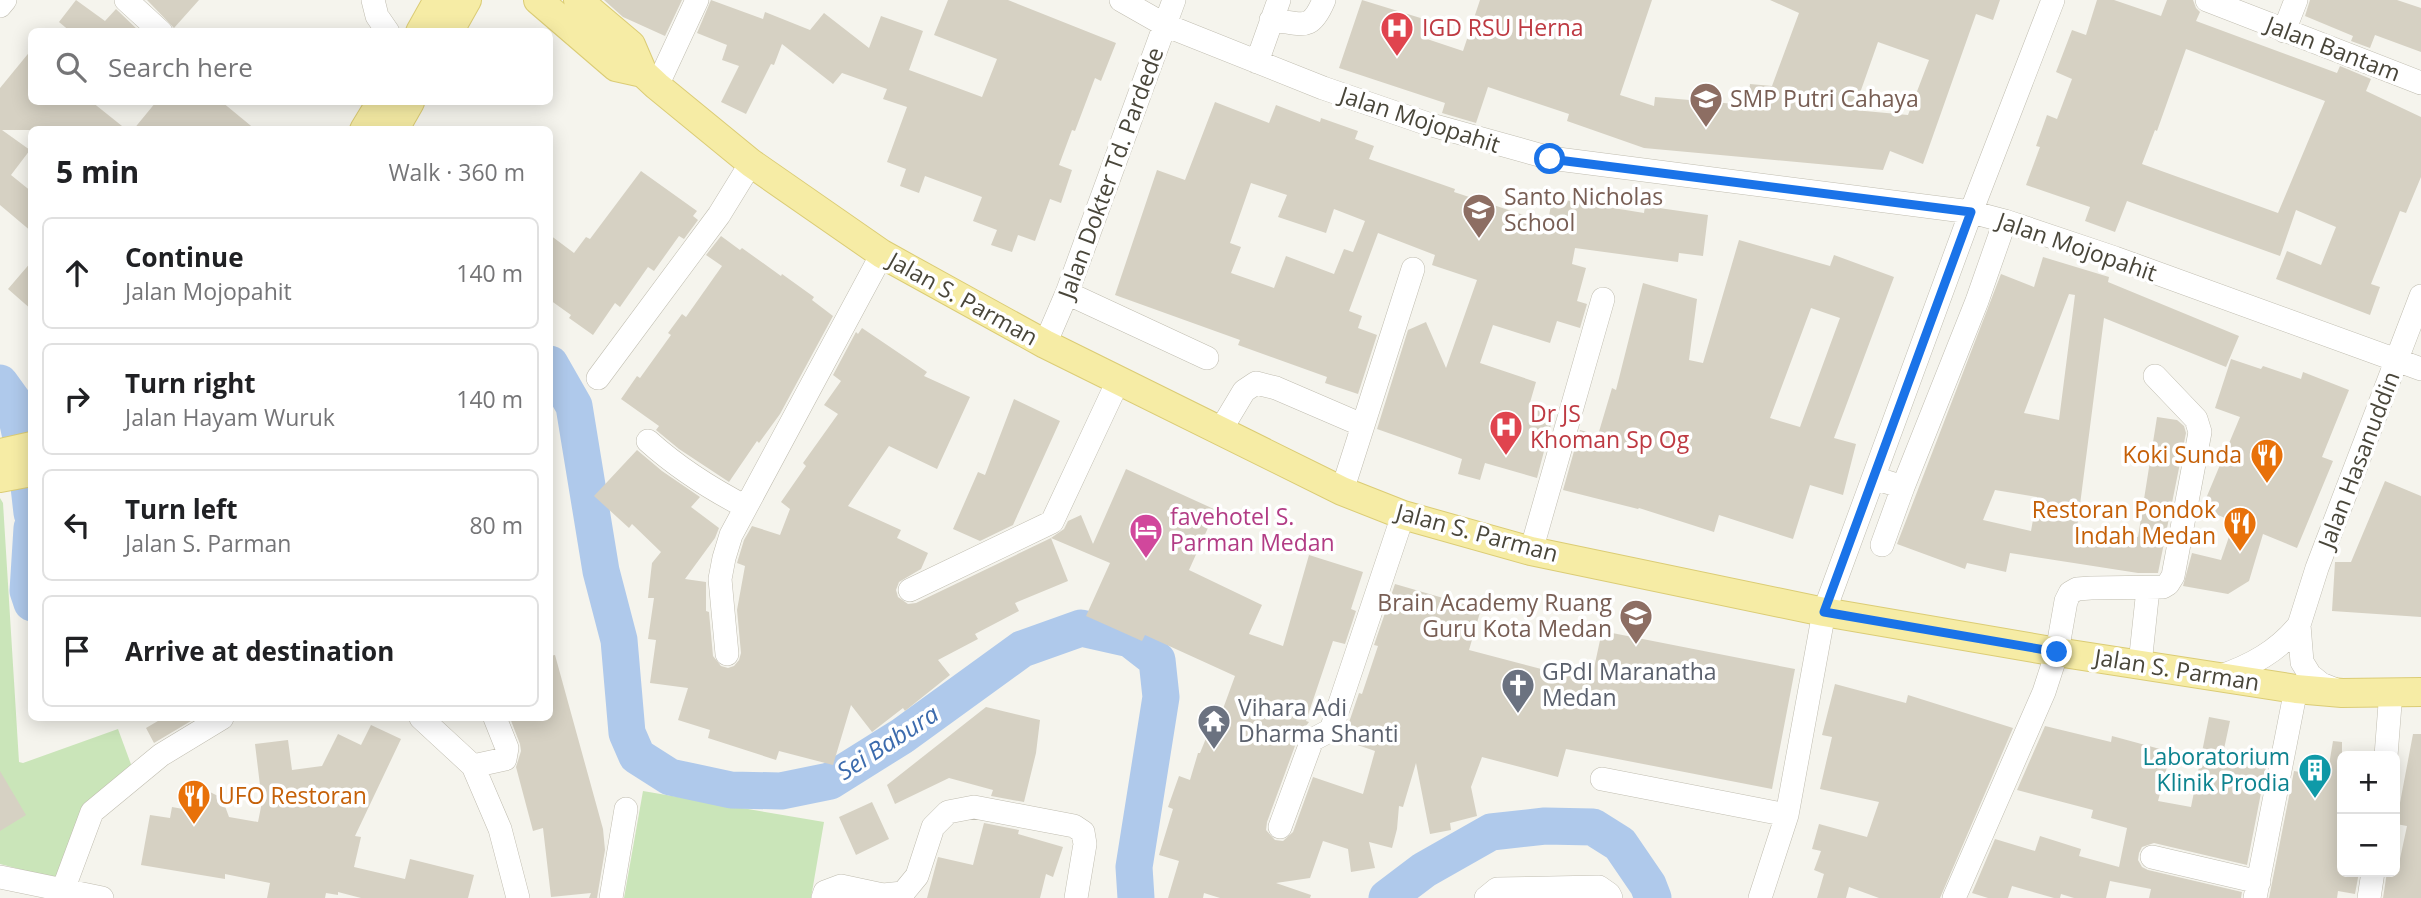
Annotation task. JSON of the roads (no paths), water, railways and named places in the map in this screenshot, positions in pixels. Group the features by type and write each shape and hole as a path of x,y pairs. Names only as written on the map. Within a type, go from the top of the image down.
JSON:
{"main road":[{"path":"422,28 438,0"},
{"path":"451,28 467,0"},
{"name":"Jalan S. Parman","path":"538,0 616,67 650,79 751,163 882,254 1118,381 1342,491 1403,514 1531,551 1824,612 2057,652 2296,688 2342,693 2421,692"},
{"name":"Jalan S. Parman","path":"578,0 631,45 650,79"},
{"path":"366,126 379,105"},
{"path":"396,126 408,105"},
{"path":"0,453 28,447"},
{"path":"0,478 28,473"}],"street":[{"path":"0,6 5,0"},
{"path":"126,0 157,28"},
{"path":"373,0 377,16 385,28"},
{"path":"650,79 698,0"},
{"name":"Jalan Mojopahit","path":"1121,0 1165,25 1324,88 1429,124 1550,159 1971,212 2005,221 2421,369"},
{"name":"Jalan Dokter Td. Pardede","path":"1045,344 1067,293 1174,0"},
{"path":"1257,62 1275,10 1307,23 1317,16 1324,0"},
{"path":"1760,898 1787,815 1824,612 1971,212 2053,0"},
{"name":"Jalan Bantam","path":"2207,0 2421,83"},
{"path":"2284,31 2296,0"},
{"path":"598,378 719,215 751,163"},
{"path":"1882,545 1977,301 2005,221"},
{"path":"727,654 720,579 723,558 746,507 882,254"},
{"path":"1342,491 1413,269"},
{"path":"1942,291 1977,301"},
{"path":"1067,293 1207,358"},
{"name":"Jalan Hasanuddin","path":"2218,677 2244,668 2266,655 2285,642 2299,625 2421,296"},
{"path":"1531,551 1603,299"},
{"path":"1954,898 2038,704 2057,652 2066,601 2073,591 2091,588 2148,589 2168,584 2173,576 2200,432 2196,419 2155,376"},
{"path":"909,590 1052,522 1118,381"},
{"path":"1220,431 1244,391 1252,384 1259,383 1362,425"},
{"path":"648,441 671,463 746,507"},
{"path":"1874,478 1903,487"},
{"path":"1280,827 1312,740 1331,729 1403,514"},
{"path":"2140,664 2148,589"},
{"name":"Jalan Hasanuddin","path":"2299,625 2302,662 2310,675 2321,684 2342,693"},
{"path":"2152,857 2257,890 2296,688"},
{"path":"2386,751 2391,691"},
{"path":"61,894 92,812 162,755 217,721"},
{"path":"425,721 473,766 500,829 518,898"},
{"path":"473,766 505,759 507,748 496,721"},
{"path":"1602,779 1787,815"},
{"path":"822,898 825,892 841,886 883,895 904,894 917,876 933,827 948,812 974,807 1074,826 1083,832 1085,844 1076,898"},
{"path":"611,898 626,809"},
{"path":"0,877 61,894 102,898"},
{"path":"2369,898 2372,877"},
{"path":"1486,898 1497,889 1598,887 1611,898"}],"waterway":[{"name":"Sei Babura","path":"553,369 574,406 601,571 619,640 627,733 637,756 670,777 731,790 781,791 830,781 902,736 1022,649 1081,628 1130,639 1157,660 1161,697 1134,867 1136,898"},
{"name":"Sei Babura","path":"0,383 13,401 28,478"},
{"name":"Sei Babura","path":"1387,898 1424,870 1491,832 1545,826 1593,827 1620,844 1648,885 1653,898"}],"place":[{"name":"IGD RSU Herna","path":"1397,58"},
{"name":"SMP Putri Cahaya","path":"1706,129"},
{"name":"Santo Nicholas School","path":"1479,240"},
{"name":"Dr JS Khoman Sp Og","path":"1506,457"},
{"name":"Koki Sunda","path":"2267,485"},
{"name":"Restoran Pondok Indah Medan","path":"2240,553"},
{"name":"favehotel S. Parman Medan","path":"1146,560"},
{"name":"Brain Academy Ruang Guru Kota Medan","path":"1636,646"},
{"name":"GPdI Maranatha Medan","path":"1518,715"},
{"name":"Vihara Adi Dharma Shanti","path":"1214,751"},
{"name":"Laboratorium Klinik Prodia","path":"2315,800"},
{"name":"UFO Restoran","path":"194,826"}]}
